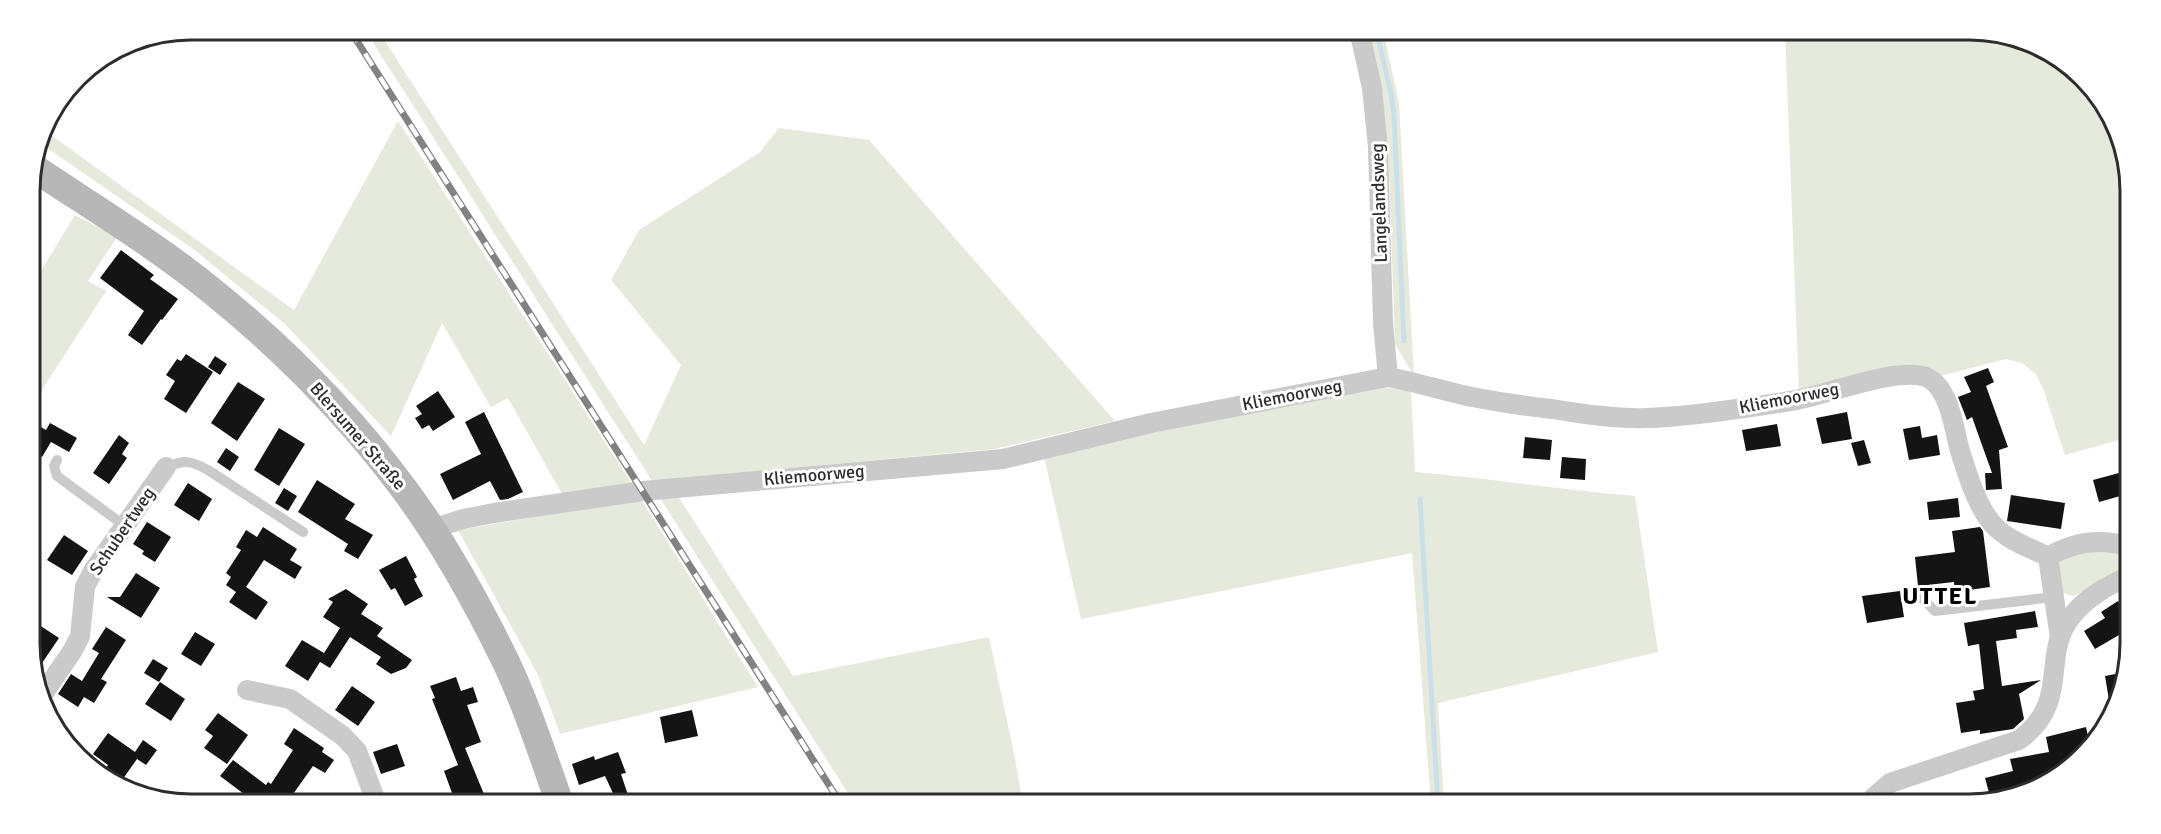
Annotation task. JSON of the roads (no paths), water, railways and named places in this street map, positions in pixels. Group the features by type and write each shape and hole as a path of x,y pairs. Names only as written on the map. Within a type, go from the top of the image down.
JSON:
{"main road":[{"name":"Blersumer Straße","path":"42,173 172,261 212,291 281,350 375,450 432,529 506,662 538,740 556,794"}],"street":[{"name":"Langelandsweg","path":"1361,40 1372,88 1378,147 1383,323 1388,377"},
{"name":"Kliemoorweg","path":"432,529 463,519 494,513 643,491 1003,459 1151,423 1388,377 1427,384 1471,397 1527,406 1588,414 1646,418 1710,413 1807,398 1888,377 1915,375 1927,377 1942,393 1949,408 1960,452 1975,492 1988,518 2002,533 2048,557"},
{"name":"Schubertweg","path":"47,688 80,636 85,587 166,467"},
{"path":"2060,638 2048,557 2062,549 2081,543 2120,545"},
{"path":"1879,793 1890,783 2019,740 2033,730 2050,700 2060,638 2070,617 2091,597 2120,581"},
{"path":"247,690 290,699 343,736 357,751 373,794"}],"lane":[{"path":"57,460 54,466 57,477 125,526"},
{"path":"166,467 181,461 193,462 303,532"},
{"path":"1918,594 1935,611 2054,597"}],"waterway":[{"path":"1378,40 1394,115 1404,341"},
{"path":"1420,499 1437,793"}],"railway":[{"path":"356,40 834,794"}],"district":[{"name":"UTTEL","path":"1940,596"}]}
